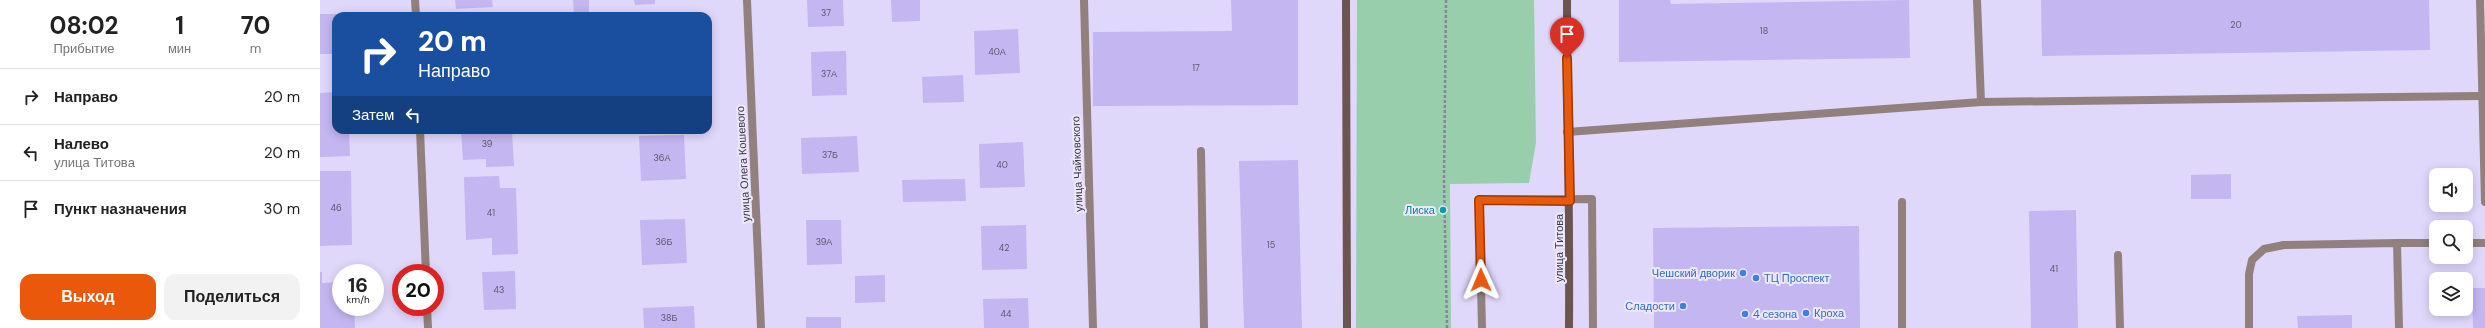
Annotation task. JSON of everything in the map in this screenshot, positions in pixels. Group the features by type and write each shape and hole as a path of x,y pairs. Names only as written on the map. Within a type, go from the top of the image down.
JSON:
{"street":[{"path":"415,0 416,12"},
{"name":"улица Олега Кошевого","path":"746,0 761,328"},
{"name":"улица Чайковского","path":"1084,0 1093,328"},
{"path":"1346,0 1347,328"},
{"name":"улица Титова","path":"1567,0 1567,132 1570,201 1569,328"},
{"path":"1977,0 1981,102"},
{"path":"2480,0 2481,96 2485,202"},
{"path":"1567,132 1981,102 2481,96"},
{"path":"420,134 426,264"},
{"path":"1201,151 1204,328"},
{"path":"1482,328 1479,200 1570,201 1592,199 1593,328"},
{"path":"1902,202 1902,328"},
{"path":"2397,243 2399,328"},
{"path":"2249,328 2249,274 2252,260 2264,249 2284,245 2429,243"},
{"path":"2473,243 2485,243"},
{"path":"2118,255 2120,328"},
{"path":"427,316 428,328"}],"path":[{"path":"1446,0 1444,181 1447,328"}],"green space":[{"path":"1357,0 1534,0 1536,143 1529,183 1450,184 1451,328 1356,328"}],"building":[{"path":"455,0 492,0 493,7 456,9"},
{"path":"573,0 589,0 589,12 574,12"},
{"path":"634,0 655,0 655,4 635,5"},
{"path":"807,0 843,0 844,26 808,27"},
{"path":"891,0 920,0 920,21 892,22"},
{"path":"1231,0 1298,0 1298,105 1093,106 1093,32 1232,31"},
{"path":"1619,0 1670,0 1671,4 1909,0 1910,58 1619,62"},
{"path":"2041,0 2429,0 2430,50 2042,56"},
{"path":"320,14 332,14 332,54 320,54"},
{"path":"1018,29 1020,73 975,75 974,31"},
{"path":"846,51 847,95 812,96 811,52"},
{"path":"963,75 964,102 923,103 922,77"},
{"path":"332,92 332,134 349,134 350,156 320,157 320,93"},
{"path":"461,134 512,134 514,166 486,167 486,159 463,160"},
{"path":"684,135 686,179 641,181 639,136"},
{"path":"857,136 859,172 802,174 801,138"},
{"path":"1023,142 1025,187 980,188 979,144"},
{"path":"1298,160 1302,328 1244,328 1239,161"},
{"path":"320,171 351,171 352,245 320,246"},
{"path":"2231,174 2231,199 2191,199 2191,175"},
{"path":"499,176 500,188 516,188 518,254 492,255 492,238 466,240 464,177"},
{"path":"965,179 966,201 903,202 902,180"},
{"path":"2076,210 2078,328 2031,328 2029,211"},
{"path":"685,219 687,263 642,265 640,220"},
{"path":"806,220 841,220 842,264 807,265"},
{"path":"1026,225 1027,269 982,270 981,226"},
{"name":"ТЦ Проспект","path":"1859,226 1860,328 1654,328 1653,228"},
{"path":"515,271 516,309 484,310 482,272"},
{"path":"320,272 322,272 322,283 332,282 332,316 354,316 355,328 320,328"},
{"path":"885,275 885,302 855,303 855,276"},
{"path":"2473,288 2485,288 2485,328 2473,328"},
{"path":"1028,298 1029,328 984,328 983,299"},
{"path":"694,306 695,328 644,328 643,308"},
{"path":"2352,315 2352,328 2298,328 2297,316"},
{"path":"806,317 841,317 841,328 806,328"}],"place":[{"name":"Лиска","path":"1443,210"},
{"name":"Чешский дворик","path":"1743,273"},
{"name":"ТЦ Проспект","path":"1756,278"},
{"name":"Сладости","path":"1683,306"},
{"name":"Кроха","path":"1806,313"},
{"name":"4 сезона","path":"1745,314"}],"route":[{"path":"1481,280 1479,200 1570,201 1567,132 1567,58"}]}
